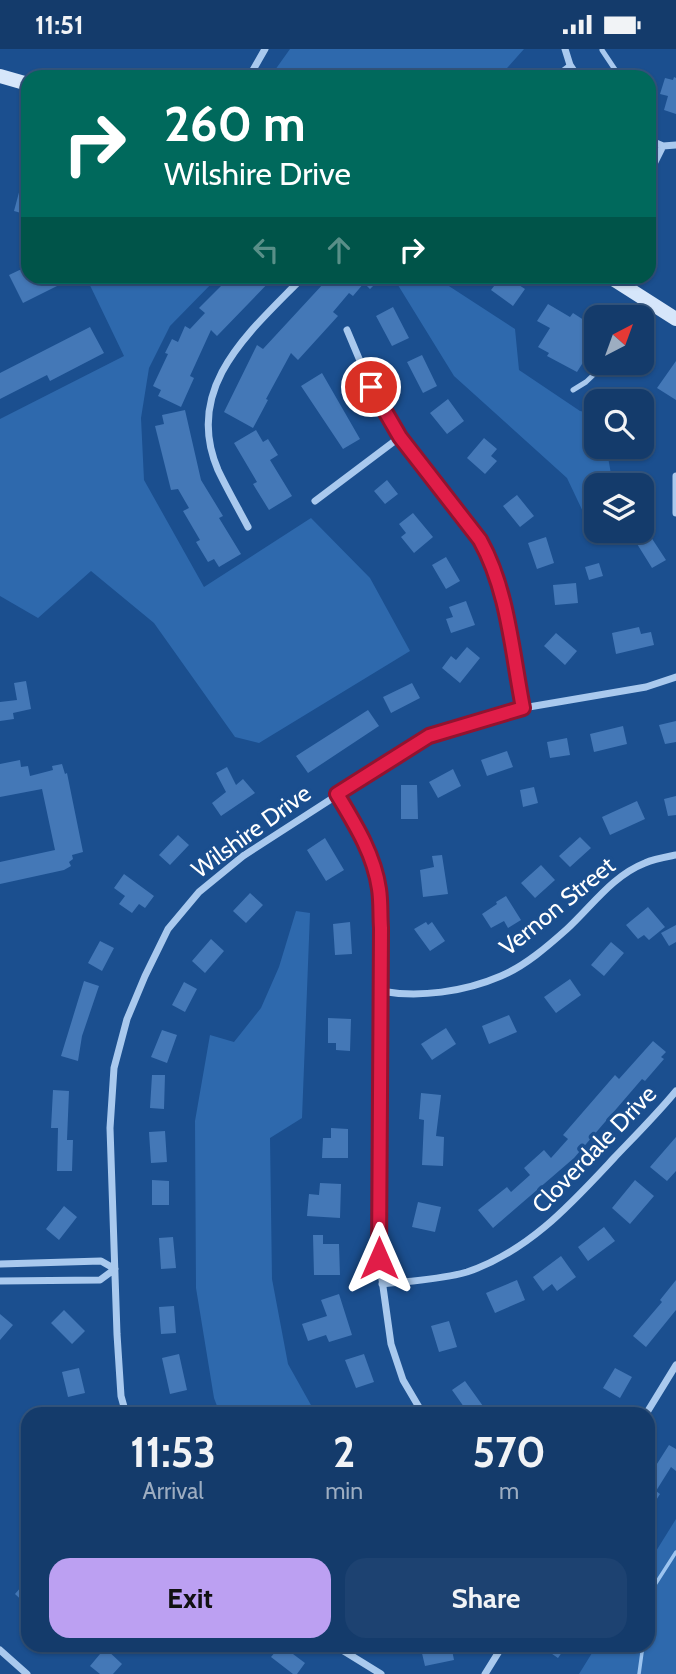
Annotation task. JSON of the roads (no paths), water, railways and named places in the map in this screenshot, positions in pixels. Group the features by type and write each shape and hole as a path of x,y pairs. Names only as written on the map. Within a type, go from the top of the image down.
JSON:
{"main road":[{"path":"0,76 21,81"},
{"path":"621,284 676,319"}],"street":[{"path":"253,70 265,49"},
{"path":"565,49 573,70"},
{"path":"656,142 663,146 676,145"},
{"path":"656,160 663,146"},
{"path":"248,527 217,468 209,432 211,399 215,384 232,354 297,284"},
{"path":"347,330 371,387 400,437 480,540 488,556 501,592 523,708"},
{"path":"314,501 400,437"},
{"path":"676,477 676,513"},
{"name":"Wilshire Drive","path":"124,1407 121,1396 110,1128 114,1068 127,1019 168,929 199,893 243,856 429,736 523,708 646,687 676,677"},
{"path":"337,794 362,837 379,889 379,1258 391,1344 403,1380 419,1407"},
{"name":"Vernon Street","path":"380,991 404,995 444,992 503,975 540,951 569,927 618,878 645,862 676,855"},
{"name":"Cloverdale Drive","path":"382,1284 467,1272 515,1248 544,1229 570,1205 676,1091"},
{"path":"0,1264 101,1261 115,1269 100,1280 0,1281"},
{"path":"650,1407 676,1366"},
{"path":"0,1650 27,1674"},
{"path":"345,1652 381,1674"},
{"path":"485,1674 499,1652"}],"lane":[{"path":"602,50 615,70"},
{"path":"563,70 570,65"},
{"path":"573,390 593,375"}],"waterway":[{"path":"655,1585 676,1552"},
{"path":"639,1674 642,1652"}]}
